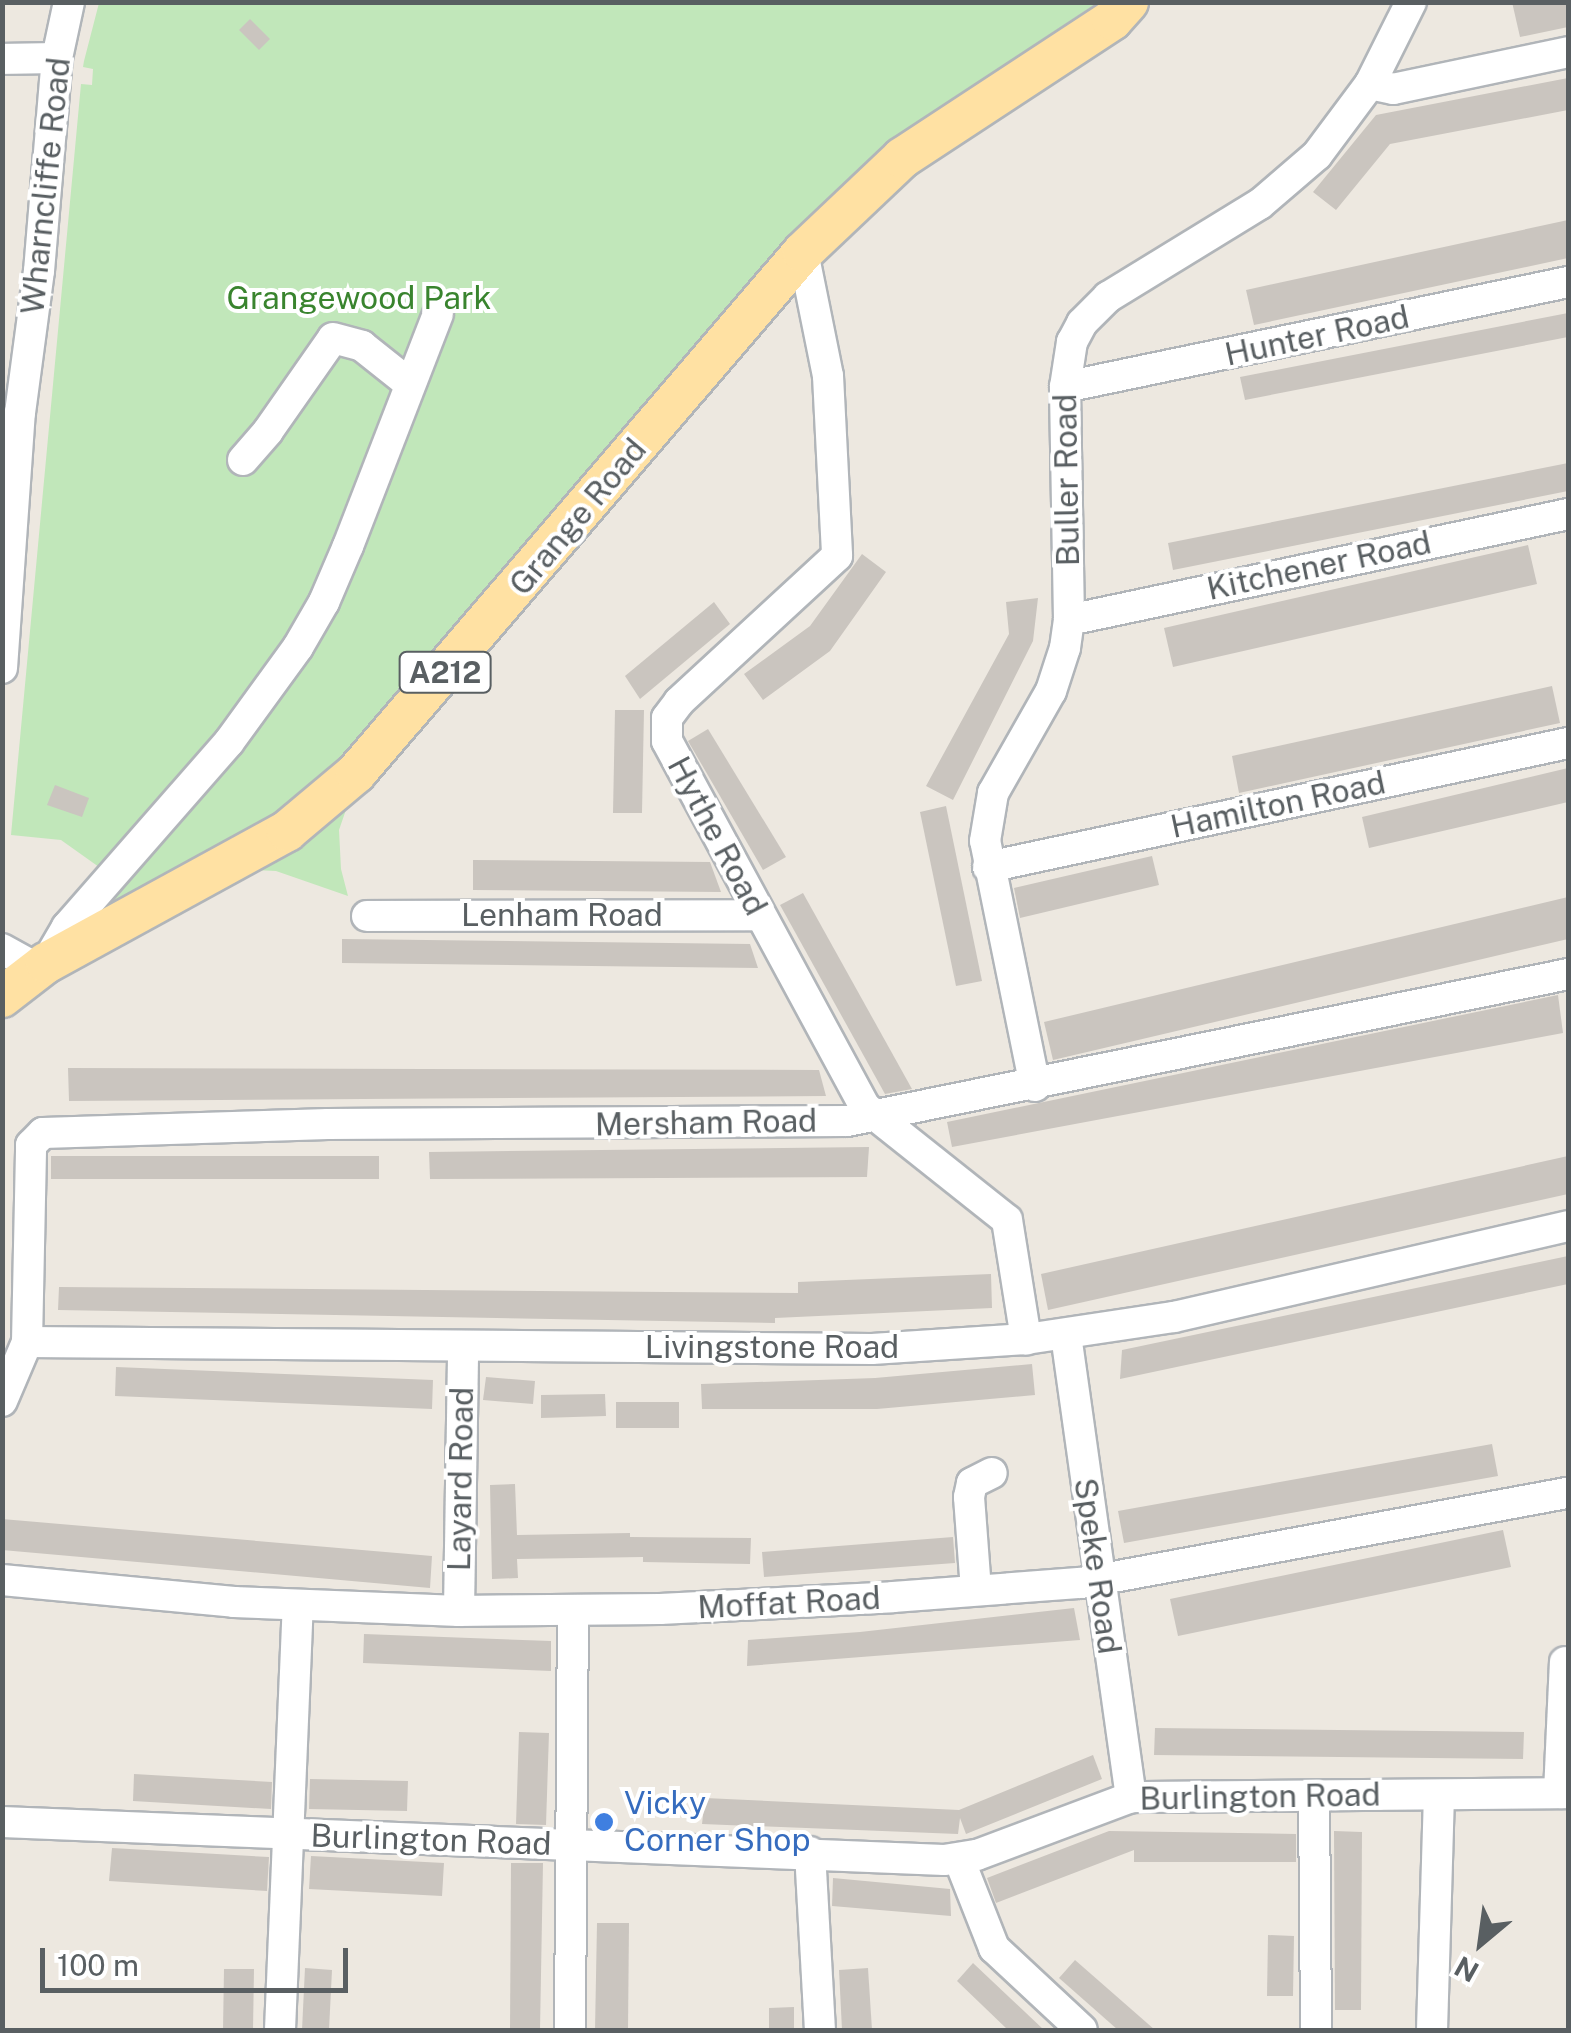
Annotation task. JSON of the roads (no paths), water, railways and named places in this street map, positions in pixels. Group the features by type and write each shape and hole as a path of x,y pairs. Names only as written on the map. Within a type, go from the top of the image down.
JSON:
{"main road":[{"name":"Grange Road","path":"2,997 42,966 287,831 356,773 803,252 902,158 1112,20 1128,2"}],"street":[{"name":"Wharncliffe Road","path":"2,668 20,413 39,272 57,58 69,2"},
{"name":"Buller Road","path":"1035,1086 985,841 993,792 1051,691 1069,620 1065,387 1072,342 1094,310 1147,270 1260,204 1291,179 1337,132 1370,84 1411,2"},
{"path":"1370,84 1394,89 1568,52"},
{"path":"2,59 57,58"},
{"name":"Hythe Road","path":"803,252 828,376 837,556 678,702 667,718 667,741 758,915 873,1117 1008,1220 1026,1338"},
{"name":"Hunter Road","path":"1065,387 1568,282"},
{"path":"2,949 42,966 66,927 229,742 298,647 338,570 438,314"},
{"path":"242,460 268,432 333,338 362,346 410,384"},
{"name":"Kitchener Road","path":"1069,620 1568,514"},
{"name":"Hamilton Road","path":"988,867 1568,743"},
{"name":"Lenham Road","path":"366,916 758,915"},
{"name":"Mersham Road","path":"19,1329 32,1145 44,1133 328,1124 570,1124 873,1117 1568,974"},
{"name":"Livingstone Road","path":"19,1329 463,1346 872,1349 1066,1335 1174,1317 1568,1226"},
{"path":"2,1401 19,1329"},
{"name":"Speke Road","path":"1066,1335 1131,1796"},
{"name":"Layard Road","path":"459,1611 463,1346"},
{"path":"976,1590 969,1496 972,1483 992,1472"},
{"name":"Moffat Road","path":"2,1580 298,1605 459,1611 769,1604 1100,1579 1568,1492"},
{"path":"280,2030 298,1605"},
{"path":"570,2030 573,1610"},
{"path":"1564,1793 1565,1662"},
{"name":"Burlington Road","path":"2,1822 959,1858 1131,1796 1564,1793"},
{"path":"1432,2030 1438,1795"},
{"path":"1314,1797 1316,2030"},
{"path":"810,1852 820,2030"},
{"path":"959,1858 994,1948 1082,2030"}],"place":[{"name":"Vicky Corner Shop","path":"604,1822"}],"park label":[{"name":"Grangewood Park","path":"359,298"}]}
